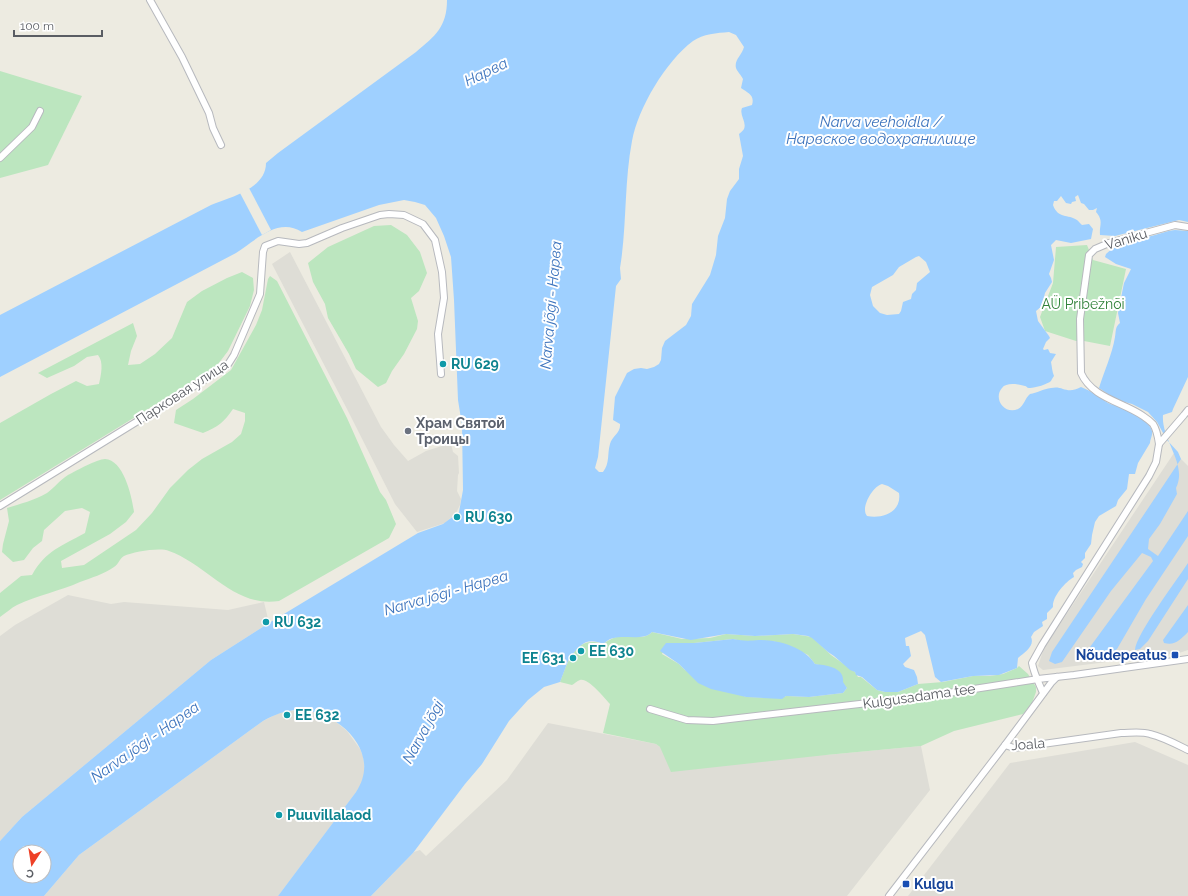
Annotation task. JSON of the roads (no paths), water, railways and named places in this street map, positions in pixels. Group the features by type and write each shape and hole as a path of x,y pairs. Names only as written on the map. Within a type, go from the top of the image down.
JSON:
{"street":[{"path":"150,0 182,58 209,113 213,128 221,145"},
{"path":"0,158 32,127 40,111"},
{"name":"Парковая улица","path":"0,506 227,366 234,355 260,294 262,252 265,246 278,241 299,244 307,243 342,228 380,215 404,215 422,224 435,240 442,272 444,298 438,334 441,374"},
{"name":"Vaniku","path":"1161,442 1157,430 1152,422 1138,413 1110,400 1084,379 1081,373 1080,319 1089,255 1095,249 1109,243 1175,225 1188,227"},
{"path":"1043,693 1038,679 1034,674 1032,663 1149,476 1156,462 1161,442 1188,410"},
{"name":"Kulgusadama tee","path":"650,709 687,720 714,721 930,696 1038,679 1188,659"},
{"path":"1005,745 1043,693 1057,677"},
{"name":"Joala","path":"889,896 1005,745 1014,748 1121,733 1149,733 1188,750"}],"water":[{"name":"Narva veehoidla / Нарвское водохранилище","path":"447,0 1188,0 1188,222 1179,220 1115,236 1100,235 1101,221 1096,212 1097,208 1089,210 1084,204 1081,203 1078,195 1075,197 1076,201 1072,202 1071,204 1066,203 1061,196 1057,201 1054,201 1053,205 1060,214 1074,218 1082,225 1089,224 1093,229 1091,239 1071,243 1056,240 1051,245 1054,260 1049,274 1052,282 1045,293 1042,306 1036,311 1038,321 1050,338 1046,342 1043,349 1048,349 1050,353 1056,354 1051,362 1054,376 1051,381 1044,385 1030,388 1016,384 1006,385 1002,388 999,396 999,401 1004,408 1013,410 1020,408 1030,394 1055,387 1072,390 1081,387 1092,392 1108,403 1134,413 1147,423 1152,432 1150,443 1138,463 1135,474 1129,474 1127,489 1118,500 1116,506 1099,516 1095,522 1091,544 1085,553 1085,558 1081,562 1083,564 1082,567 1073,573 1074,577 1063,586 1057,594 1053,607 1047,613 1047,619 1042,622 1043,626 1034,632 1031,637 1032,643 1018,658 1017,668 999,675 973,676 941,682 935,677 925,635 921,631 905,638 906,646 909,646 911,656 903,664 905,667 914,670 918,684 898,692 885,692 877,690 808,636 793,634 755,636 726,634 691,640 652,632 649,635 639,637 613,638 603,644 593,641 587,642 570,656 560,682 544,687 528,700 509,721 482,764 413,853 371,896 278,896 356,792 363,777 364,762 360,748 352,736 341,725 328,717 313,712 298,710 280,713 263,721 79,855 44,896 0,896 0,841 22,817 211,660 269,623 418,533 443,524 459,512 463,490 462,425 458,400 451,257 436,218 425,205 404,200 379,205 302,232 293,228 284,227 268,232 236,253 0,377 0,315 211,205 237,195 254,186 264,172 266,163 416,52 439,30 445,17","holes":["729,32 736,35 744,47 736,62 736,68 743,79 741,88 753,99 752,105 742,108 741,111 745,126 744,130 739,134 743,156 739,169 739,179 730,191 727,199 725,218 718,236 716,255 710,275 692,304 691,316 686,325 665,341 659,364 647,369 634,369 627,373 615,397 613,420 620,424 620,427 610,444 608,462 605,469 603,472 599,472 595,468 598,457 616,286 621,279 620,268 624,236 629,157 635,128 647,100 663,73 673,60 693,41 710,34","919,256 926,262 930,272 917,283 916,290 912,294 911,299 903,302 899,314 887,315 880,313 873,306 870,295 872,287 893,275 899,267","882,484 899,493 898,505 890,513 885,515 873,517 867,516 865,508 868,498 871,493"]},
{"path":"1175,230 1188,231 1188,377 1172,412 1163,415 1163,424 1169,443 1157,422 1148,412 1132,404 1117,400 1099,388 1112,350 1116,328 1120,323 1118,313 1124,283 1131,269 1116,264 1105,257 1106,254 1125,243"},
{"path":"1169,443 1178,452 1181,459 1177,464 1177,461"},
{"path":"1177,464 1179,479 1176,488 1177,494 1160,524 1149,539 1148,549 1158,556 1188,511 1188,536 1146,599 1117,649 1109,655 1097,657 1091,654 1090,647 1153,561 1151,557 1142,553 1111,591 1062,662 1055,664 1049,661 1052,652"},
{"path":"1188,563 1188,579 1148,641 1140,649 1135,650 1137,642 1149,620"},
{"path":"1188,605 1188,632 1180,640 1174,643 1164,643 1163,640"},
{"path":"733,639 746,641 775,641 798,649 815,664 829,666 838,670 843,677 843,682 847,688 843,693 809,697 786,696 782,699 746,697 711,689 698,683 679,664 660,651 666,643 694,643"}],"place":[{"name":"RU 629","path":"443,364"},
{"name":"Храм Святой Троицы","path":"408,431"},
{"name":"RU 630","path":"457,517"},
{"name":"RU 632","path":"266,622"},
{"name":"EE 630","path":"581,651"},
{"name":"Nõudepeatus","path":"1175,655"},
{"name":"EE 631","path":"573,658"},
{"name":"EE 632","path":"287,715"},
{"name":"Puuvillalaod","path":"279,815"},
{"name":"Kulgu","path":"906,884"}],"water label":[{"name":"Нарва","path":"486,72"},
{"name":"Narva jõgi - Нарва","path":"551,305"},
{"name":"Narva jõgi - Нарва","path":"446,593"},
{"name":"Narva jõgi","path":"423,732"},
{"name":"Narva jõgi - Нарва","path":"145,742"}],"park label":[{"name":"AÜ Pribežnõi","path":"1083,304"}]}
